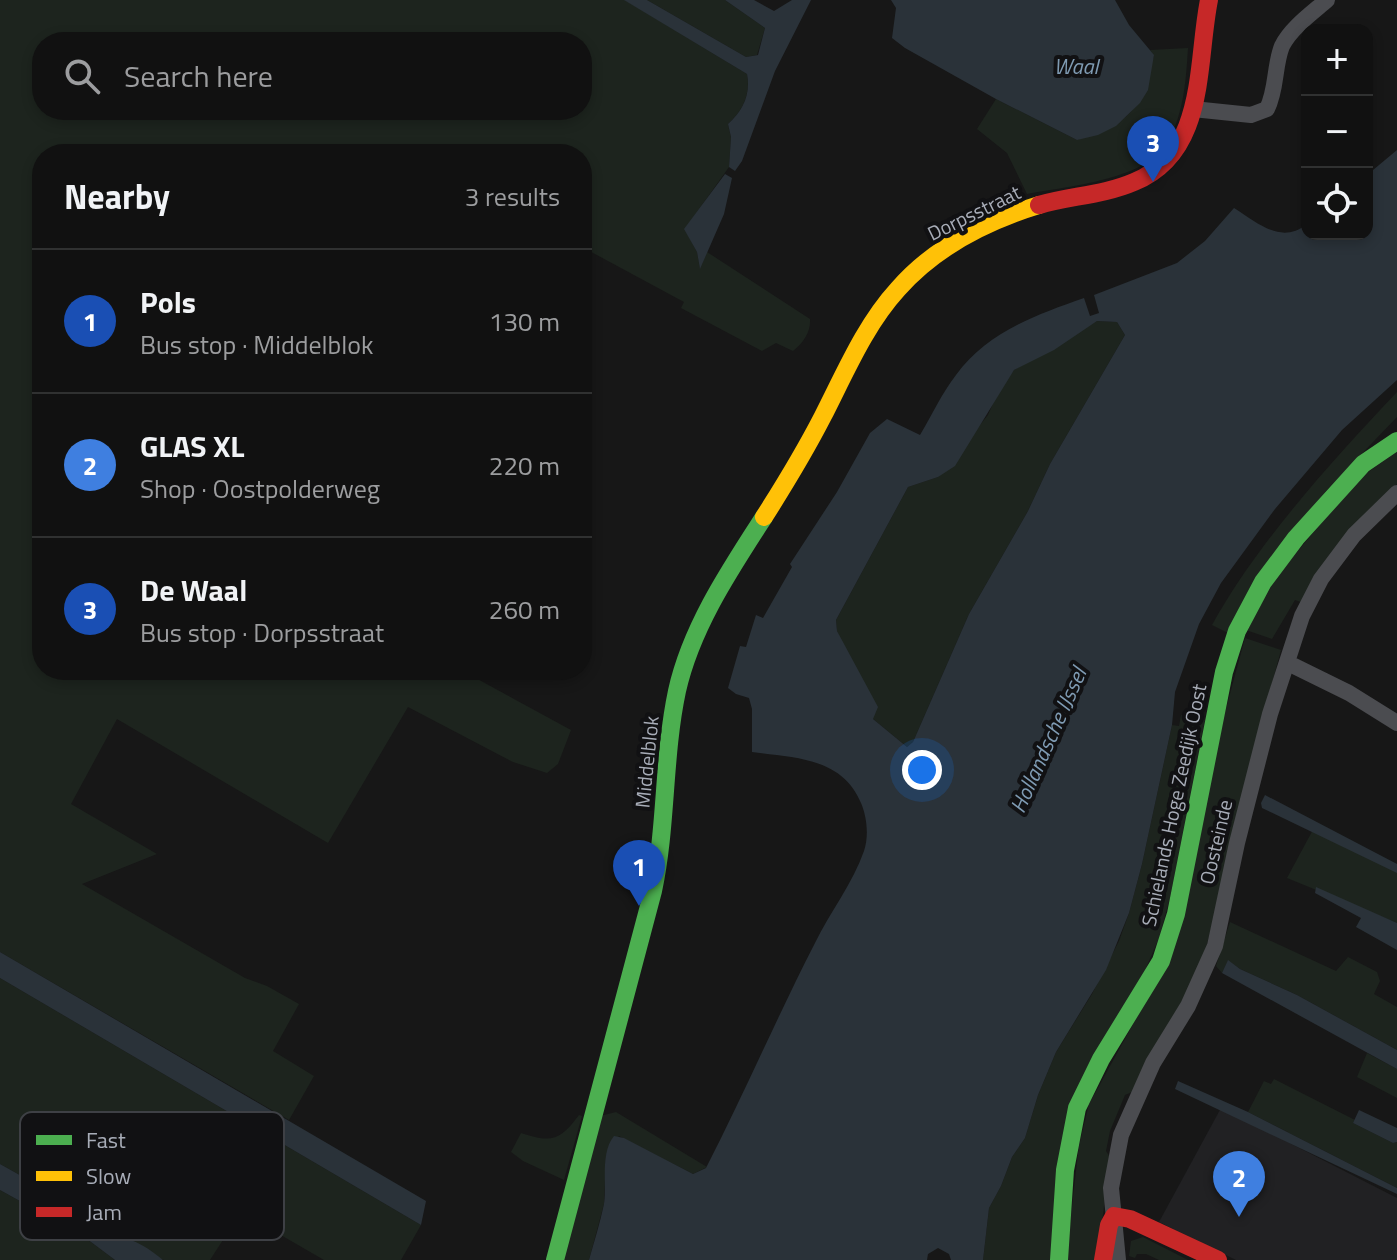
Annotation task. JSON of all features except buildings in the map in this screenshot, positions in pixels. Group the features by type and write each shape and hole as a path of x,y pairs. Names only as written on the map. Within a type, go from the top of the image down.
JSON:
{"street":[{"name":"Dorpsstraat","path":"834,392 874,322 913,272 963,238 1028,208 1147,178 1167,164 1182,141 1193,109 1209,0"},
{"path":"1193,109 1251,115 1267,109 1273,96 1282,46 1295,29 1327,0"},
{"name":"Middelblok","path":"555,1260 653,890 679,682 697,631 718,588 804,452 834,392"},
{"name":"Schielands Hoge Zeedijk Oost","path":"1059,1260 1065,1170 1077,1108 1101,1059 1161,961 1176,914 1224,672 1237,631 1263,582 1296,538 1363,464 1396,437"},
{"name":"Oosteinde","path":"1118,1260 1111,1188 1121,1135 1153,1063 1188,1006 1215,946 1270,714 1302,616 1321,579 1354,535 1397,493"},
{"path":"1288,663 1349,693 1397,723"},
{"path":"1114,1216 1142,1223 1218,1260"},
{"name":"Oosteinde","path":"1103,1260 1109,1225 1114,1216"}],"shaded area":[{"path":"0,0 625,0 747,74 745,102 728,124 731,137 729,167 685,229 697,252 700,268 707,252 810,319 806,337 793,351 776,343 762,351 681,308 684,302 592,252 592,144 32,144 32,680 479,680 571,730 558,764 547,773 513,762 408,707 328,843 117,719 71,804 157,854 82,884 245,978 299,1004 273,1051 314,1076 289,1120 284,1117 284,1112 275,1112 0,952"},
{"path":"647,0 725,0 765,28 757,55 746,57"},
{"path":"1188,48 1181,107 1169,140 1159,153 1126,173 1027,194 1007,153 977,129 996,99 1077,140 1111,126 1131,112 1148,76 1154,56 1150,50"},
{"path":"1097,321 1117,322 1125,335 1050,464 1028,511 969,614 913,742 907,747 873,719 837,631 836,620 908,487 938,477 988,415 998,392 1014,370"},
{"path":"1397,392 1397,417 1326,491 1228,633 1212,625 1274,533 1322,474"},
{"path":"1397,451 1397,484 1377,503 1301,602 1295,600 1272,639 1246,630 1278,575 1356,481"},
{"path":"1245,638 1281,650 1204,956 1190,989 1132,1092 1125,1095 1110,1131 1106,1151 1110,1157 1096,1260 1066,1260 1082,1117 1149,995"},
{"path":"1181,715 1205,720 1170,898 1159,938 1143,975 1104,1040 1052,1260 983,1260 989,1208 1012,1157 1025,1138 1056,1052 1092,994 1119,941 1142,864 1172,725 1179,726"},
{"path":"1315,826 1397,864 1397,923 1287,878"},
{"path":"1230,922 1336,971 1348,957 1377,972 1380,981 1374,994 1397,1007 1397,1050 1228,961 1222,973 1216,966"},
{"path":"0,978 228,1112 20,1112 20,1175 0,1164"},
{"path":"1367,1053 1397,1069 1397,1098 1357,1077"},
{"path":"1274,1079 1355,1120 1353,1123 1393,1143 1397,1142 1397,1188 1248,1112 1264,1081 1271,1084"},
{"path":"1221,1108 1397,1198 1397,1260 1236,1260 1159,1222"},
{"path":"616,1112 707,1167 693,1174 619,1136 606,1156 604,1204 589,1260 563,1260 600,1116"},
{"path":"579,1115 582,1116 564,1180 511,1152 521,1133 554,1138"},
{"path":"284,1145 421,1225 401,1260 324,1260 284,1237"},
{"path":"0,1190 20,1201 20,1240 88,1240 115,1260 0,1260"},
{"path":"1143,1237 1188,1260 1159,1260 1146,1254 1137,1254 1135,1258 1129,1256 1131,1241"},
{"path":"223,1240 210,1260 164,1260 132,1241"}],"water":[{"path":"624,0 647,0 746,57 758,55 765,28 725,0 754,0 774,11 792,0 811,0 775,71 742,161 735,171 729,167 731,137 728,124 745,102 747,74"},
{"name":"Waal","path":"891,0 1115,0 1129,25 1154,55 1148,90 1140,103 1116,126 1077,140 905,48 892,38 896,8"},
{"name":"Hollandsche IJssel","path":"1397,150 1397,380 1342,430 1275,509 1221,583 1199,624 1175,692 1172,725 1129,913 1106,970 1056,1052 1025,1138 1012,1157 989,1208 983,1260 951,1260 949,1254 938,1248 928,1254 927,1260 589,1260 604,1204 607,1151 614,1136 624,1138 693,1174 706,1168 801,971 864,851 866,820 853,788 842,776 815,762 752,752 749,698 728,688 740,646 746,647 756,615 763,618 792,567 790,564 837,492 870,433 887,419 920,435 956,375 968,360 997,336 1031,318 1084,298 1090,316 1099,313 1094,295 1177,263 1205,241 1234,208 1270,230 1301,228 1301,240 1373,240 1373,170","holes":["1097,321 1117,322 1125,335 1050,464 1028,511 969,614 913,742 907,747 873,719 878,707 837,631 836,620 908,487 938,477 955,466 1014,370 1054,350"]},
{"path":"725,174 732,178 724,214 700,269 697,252 684,229"},
{"path":"1265,795 1397,864 1397,873 1262,808"},
{"path":"1316,887 1397,923 1397,950 1356,927 1361,918 1315,893"},
{"path":"0,952 274,1112 228,1112 0,978"},
{"path":"1228,960 1397,1050 1397,1069 1222,973"},
{"path":"1178,1081 1248,1112 1397,1188 1397,1194 1175,1089"},
{"path":"1359,1110 1397,1128 1397,1142 1393,1143 1353,1123"},
{"path":"284,1118 426,1201 421,1225 284,1145"},
{"path":"0,1164 20,1175 20,1201 0,1190"},
{"path":"88,1240 131,1240 163,1260 115,1260"}],"traffic: fast":[{"path":"1059,1260 1065,1170 1077,1108 1101,1059 1161,961 1176,914 1224,672 1237,631 1263,582 1296,538 1363,464 1397,441"},
{"path":"555,1260 653,891 673,716 683,668 701,622 764,517"}],"traffic: slow":[{"path":"764,517 809,442 866,334 898,289 928,261 962,238 1000,219 1039,205"}],"traffic: jam":[{"path":"1039,205 1134,182 1158,168 1175,150 1194,104 1209,0"},
{"path":"1103,1260 1109,1225 1114,1216 1130,1219 1218,1260"}],"place":[{"name":"De Waal","path":"1153,182"},
{"name":"Pols","path":"639,906"},
{"name":"GLAS XL","path":"1239,1217"}]}
